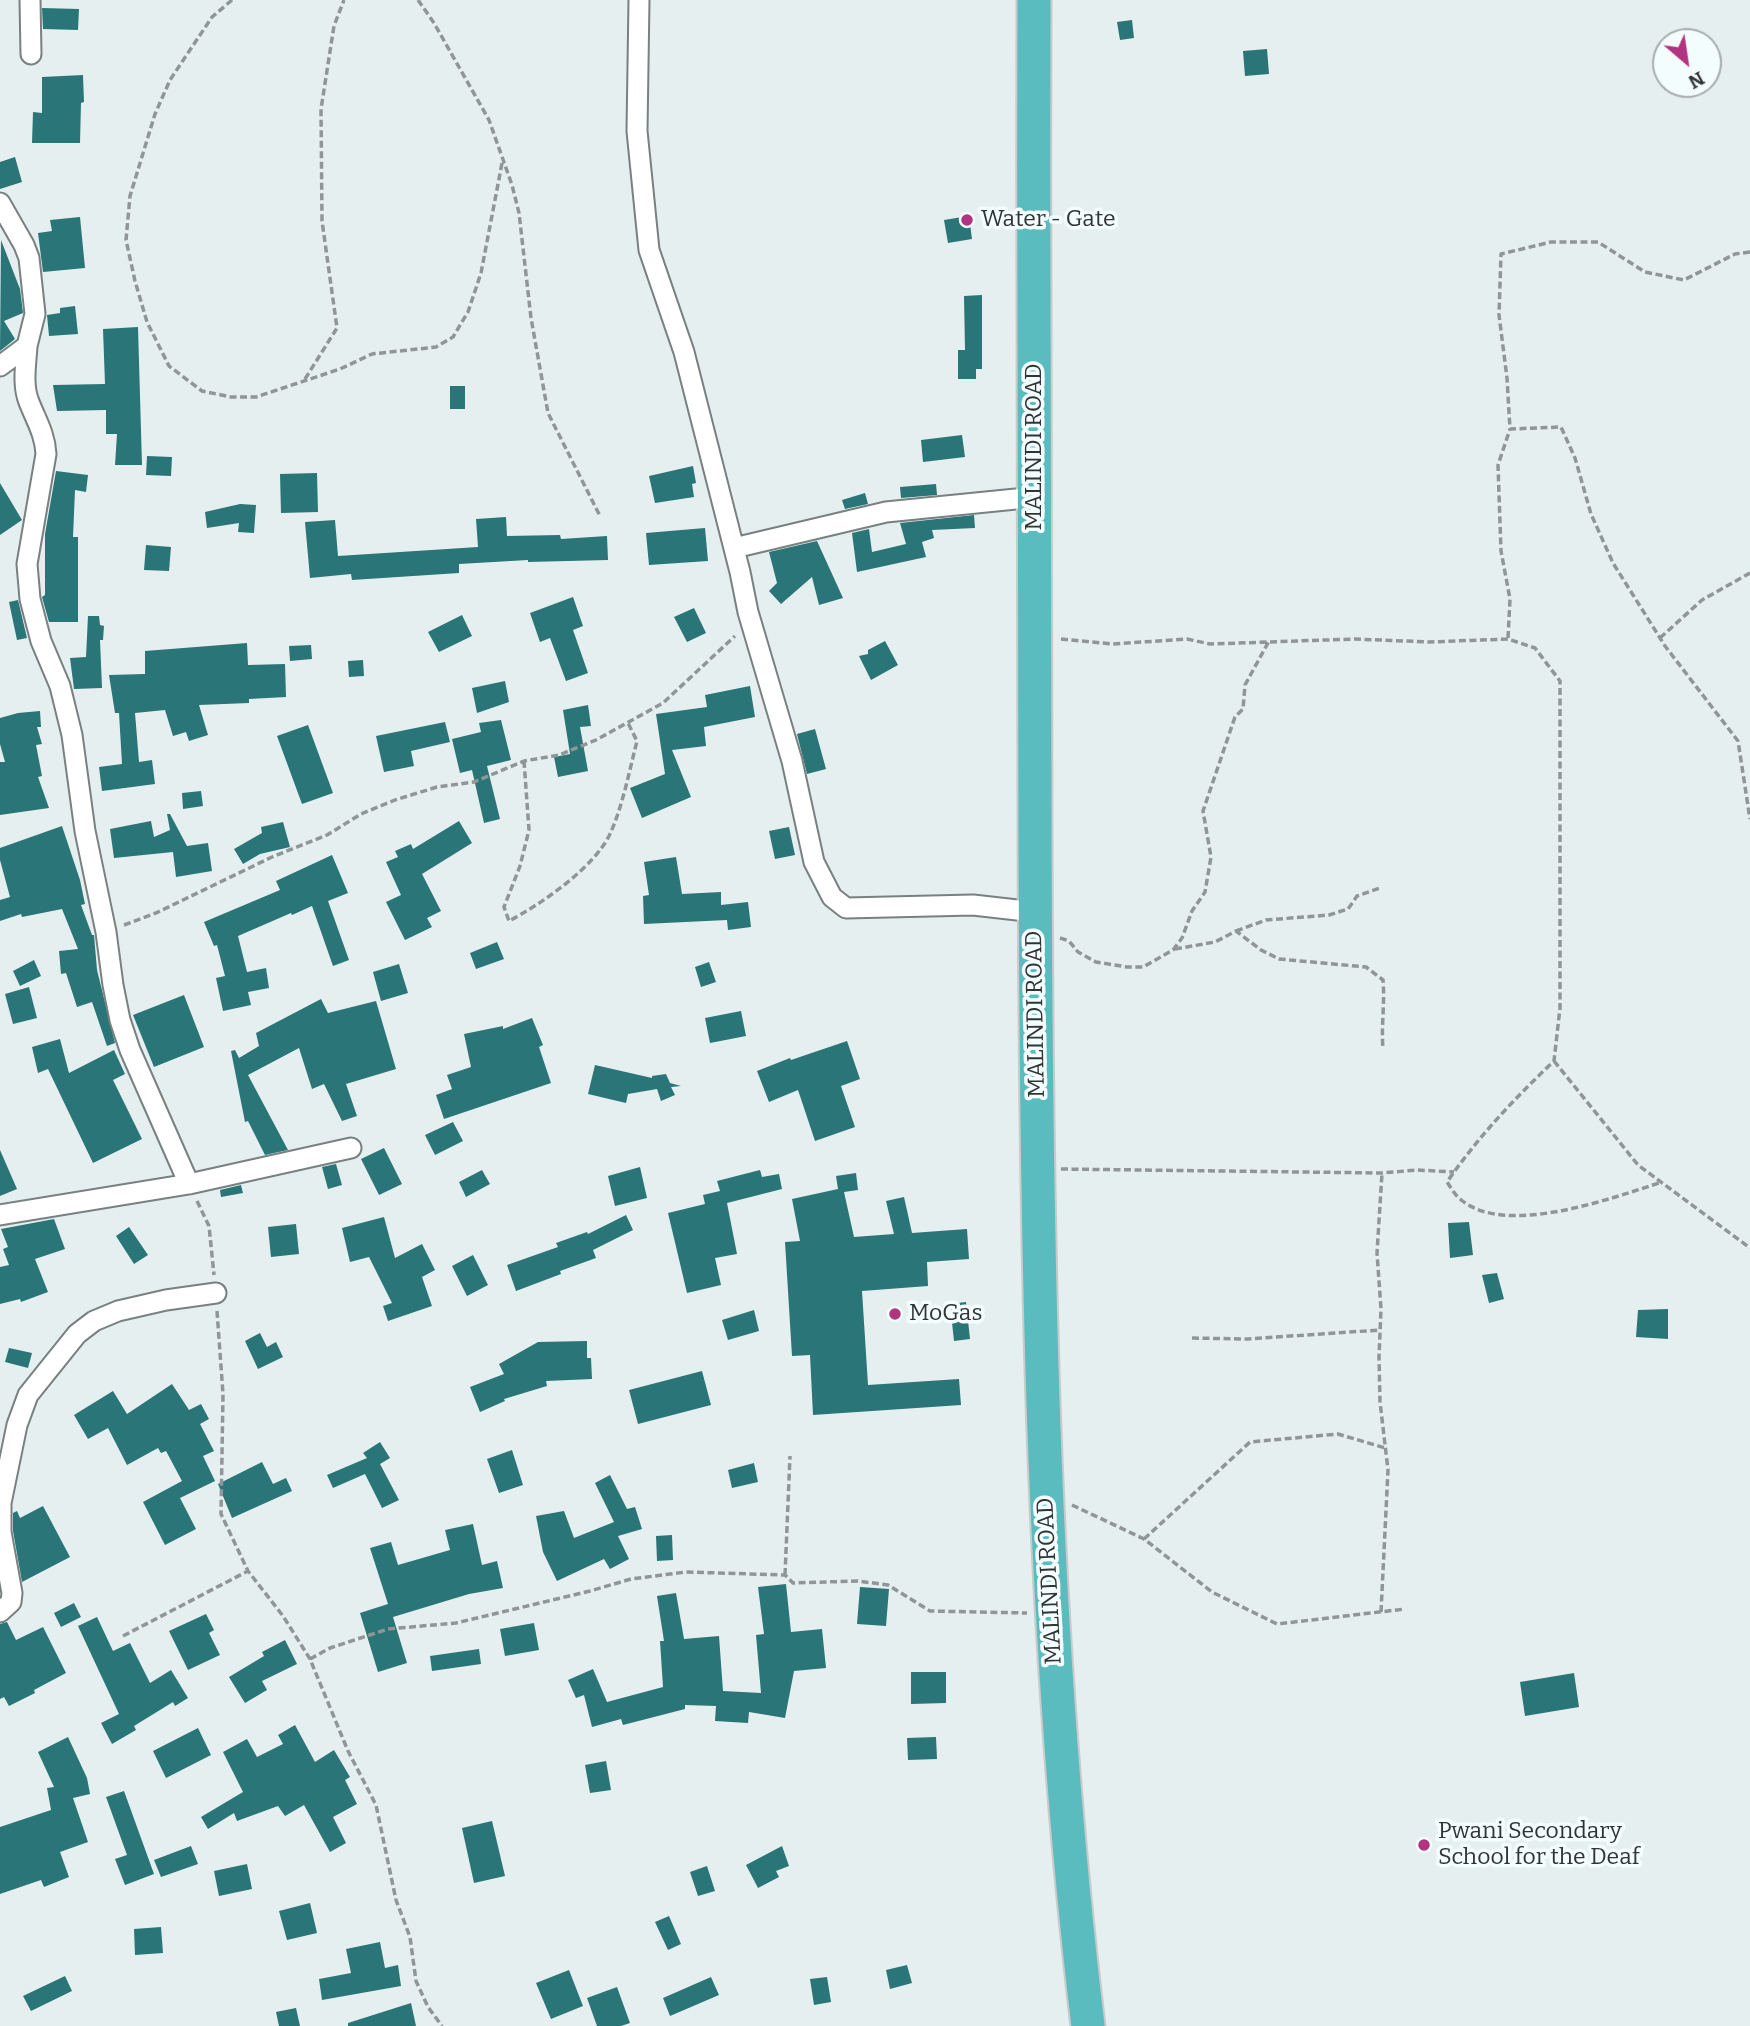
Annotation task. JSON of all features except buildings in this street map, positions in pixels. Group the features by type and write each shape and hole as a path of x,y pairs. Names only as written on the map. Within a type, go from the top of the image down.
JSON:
{"highway":[{"name":"MALINDI ROAD","path":"1034,0 1035,924 1044,1492 1058,1717 1088,2026"}],"street":[{"path":"30,0 32,54"},
{"path":"639,0 637,131 649,250 684,352 748,612 792,761 814,862 832,897 846,908 973,905 1035,924"},
{"path":"0,204 29,258 35,314 27,346 25,376 28,400 39,419 45,440 46,454 27,564 30,599 41,641 60,686 69,723 85,831 106,932 120,1020 130,1050 189,1184"},
{"path":"0,366 27,346"},
{"path":"734,548 886,512 1035,497"},
{"path":"0,1215 189,1184 351,1148"},
{"path":"0,1612 11,1602 12,1593 1,1532 1,1503 17,1425 28,1395 76,1334 94,1321 118,1311 166,1300 216,1293"}],"path":[{"path":"232,0 212,17 170,80 155,114 130,196 126,240 147,322 169,366 202,391 231,397 256,397 340,369 372,354 415,351 436,346 453,337 468,312 481,273 503,158"},
{"path":"303,380 337,328 322,221 320,132 332,37 344,0"},
{"path":"418,0 489,120 503,158 519,213 531,318 548,414 600,516"},
{"path":"1508,639 1510,599 1502,551 1498,465 1510,429 1499,314 1501,254 1551,242 1598,242 1645,272 1684,280 1735,254 1750,252"},
{"path":"1510,429 1561,427 1576,458 1591,514 1613,564 1660,638 1738,741 1750,819"},
{"path":"1660,638 1702,600 1750,573"},
{"path":"106,932 156,913 272,857 327,835 361,814 437,787 474,782 524,761 559,755 628,723 663,703 702,668 734,638 748,612"},
{"path":"1035,636 1113,643 1187,639 1210,644 1355,639 1429,642 1508,639 1535,648 1560,681 1560,1008 1554,1061 1510,1103 1470,1149 1447,1182 1460,1200 1485,1212 1525,1217 1575,1209 1662,1182"},
{"path":"1173,950 1205,892 1211,857 1203,811 1235,717 1243,709 1245,685 1269,641"},
{"path":"524,761 529,830 520,866 504,907 509,921 531,909 591,863 609,835 637,741 628,723"},
{"path":"1035,924 1069,941 1078,952 1096,962 1143,967 1173,950 1215,942 1266,920 1329,915 1348,909 1357,897 1380,888"},
{"path":"1236,931 1261,950 1279,959 1366,967 1383,980 1383,1049"},
{"path":"1554,1061 1638,1165 1750,1248"},
{"path":"1038,1169 1454,1172"},
{"path":"1381,1612 1388,1470 1380,1402 1381,1309 1377,1253 1382,1173"},
{"path":"189,1184 209,1226 216,1293 223,1394 221,1514 248,1571 283,1616 310,1659 348,1751 376,1805 396,1900 410,1937 416,1981 428,2007 442,2026"},
{"path":"1192,1338 1247,1339 1380,1330"},
{"path":"1144,1539 1250,1442 1338,1434 1385,1448"},
{"path":"785,1575 790,1456"},
{"path":"1044,1492 1144,1539 1212,1592 1277,1624 1405,1609"},
{"path":"123,1636 248,1571"},
{"path":"310,1659 330,1648 388,1629 456,1623 590,1591 631,1578 686,1572 785,1575 793,1583 858,1581 888,1586 930,1611 1052,1614"}],"place":[{"name":"Water - Gate","path":"967,220"},
{"name":"MoGas","path":"895,1314"},
{"name":"Pwani Secondary School for the Deaf","path":"1424,1845"}]}
